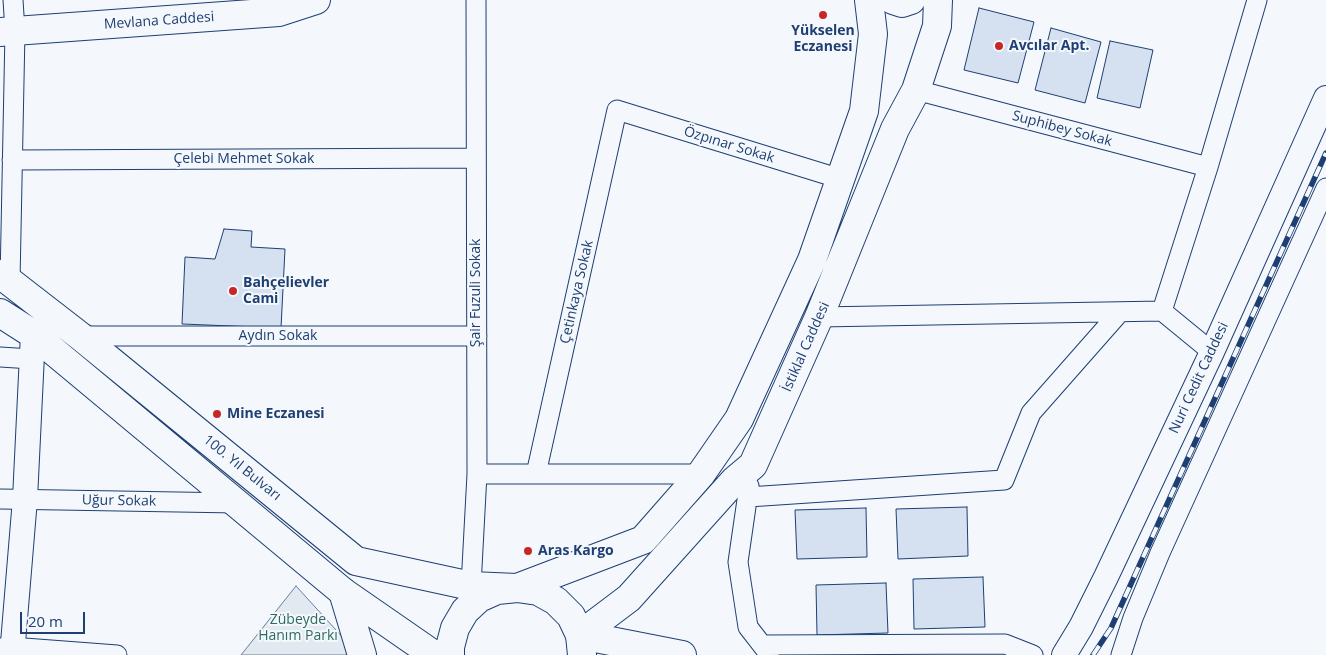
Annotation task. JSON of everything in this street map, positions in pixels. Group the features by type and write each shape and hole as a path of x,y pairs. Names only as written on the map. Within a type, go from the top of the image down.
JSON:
{"main road":[{"path":"517,588 643,540 701,474 739,419 812,260 864,111 873,34 869,0"},
{"path":"893,0 902,3 911,0"},
{"name":"Mevlana Caddesi","path":"8,32 279,12 306,2"},
{"name":"İstiklal Caddesi","path":"581,645 629,598 734,481 753,465 819,317 895,129 916,90 938,13"},
{"name":"100. Yıl Bulvarı","path":"5,278 80,336 356,561 471,586 517,588"},
{"path":"0,314 32,347 238,503 344,592 434,655"},
{"path":"450,655 455,628 465,611 480,598 497,590 517,588 538,591 556,601 571,616 581,645 682,655"},
{"path":"344,592 362,655"}],"street":[{"path":"5,278 12,160 8,32 13,0"},
{"name":"Şair Fuzuli Sokak","path":"471,586 477,474 476,0"},
{"path":"938,13 951,0"},
{"path":"1162,311 1208,167 1256,0"},
{"name":"Suphibey Sokak","path":"916,90 1208,167"},
{"name":"Nuri Cedit Caddesi","path":"1064,655 1081,627 1106,577 1212,352 1326,98"},
{"name":"Özpınar Sokak","path":"617,110 841,179"},
{"name":"Çetinkaya Sokak","path":"536,474 617,110"},
{"name":"Çelebi Mehmet Sokak","path":"12,160 476,158"},
{"path":"1121,655 1133,618 1160,553 1326,188"},
{"path":"819,317 1162,311 1212,352"},
{"path":"748,497 1004,480 1030,413 1120,312"},
{"name":"Aydın Sokak","path":"80,336 476,336"},
{"path":"0,357 32,347 25,499 8,650 117,655"},
{"path":"753,465 738,562 748,627 766,650 1005,644 1032,655"},
{"path":"477,474 701,474"},
{"name":"Uğur Sokak","path":"0,499 238,503"}],"green space":[{"name":"Zübeyde Hanım Parkı","path":"296,586 347,642 347,655 241,655"}],"building":[{"name":"Avcılar Apt.","path":"979,8 1034,22 1018,83 964,70"},
{"path":"1051,28 1101,42 1085,103 1035,90"},
{"path":"1110,41 1153,50 1140,108 1097,98"},
{"name":"Bahçelievler Cami","path":"224,229 252,231 251,247 285,249 281,328 182,324 185,257 215,259"},
{"path":"967,507 968,556 898,559 896,509"},
{"path":"866,508 867,557 797,559 795,510"},
{"path":"983,577 985,627 914,629 913,579"},
{"path":"886,583 888,633 817,635 816,585"}],"railway":[{"path":"1093,655 1111,628 1326,153"}],"place":[{"name":"Yükselen Eczanesi","path":"823,15"},
{"name":"Avcılar Apt.","path":"999,46"},
{"name":"Bahçelievler Cami","path":"233,291"},
{"name":"Mine Eczanesi","path":"217,414"},
{"name":"Aras Kargo","path":"528,551"}]}
